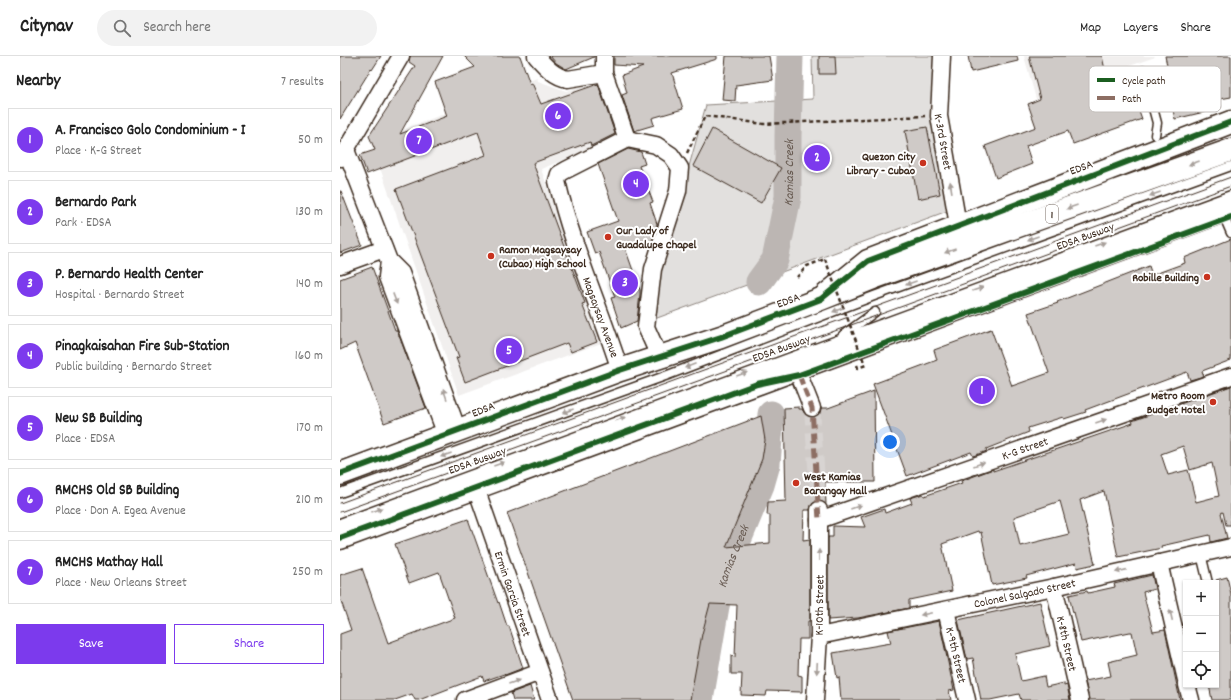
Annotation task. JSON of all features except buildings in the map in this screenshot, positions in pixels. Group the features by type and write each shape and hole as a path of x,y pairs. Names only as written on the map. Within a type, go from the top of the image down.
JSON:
{"main road":[{"name":"EDSA","path":"821,299 868,261 958,225 1231,122"},
{"name":"EDSA","path":"340,474 620,370 721,337 821,299 873,287 1231,150"},
{"path":"340,538 757,384 876,332 1230,219"},
{"path":"757,384 799,375 1230,219"}],"street":[{"path":"401,56 343,154 387,255 401,273 452,433"},
{"path":"536,56 554,74 563,79 604,73"},
{"path":"604,56 604,73 627,139 656,145 671,155 680,168 678,191 654,269 646,328 659,356"},
{"name":"K-3rd Street","path":"942,56 939,116 958,225"},
{"name":"Magsaysay Avenue","path":"620,370 612,343 585,272 557,181 560,174 566,170 627,139"},
{"path":"340,265 387,255"},
{"path":"799,375 812,408"},
{"name":"K-G Street","path":"819,514 1231,376"},
{"name":"Ermin Garcia Street","path":"476,488 550,700"},
{"name":"K-10th Street","path":"815,700 818,636 819,514"},
{"name":"Colonel Salgado Street","path":"818,636 1054,587 1231,547"},
{"path":"1160,563 1183,666"},
{"name":"K-8th Street","path":"1054,587 1080,700"},
{"name":"K-9th Street","path":"946,610 967,700"},
{"path":"465,700 540,672"},
{"path":"1188,688 1191,700"}],"lane":[{"path":"1154,112 1157,123 1155,135"},
{"name":"EDSA Busway","path":"340,493 668,375 873,287 1231,166"},
{"name":"EDSA Busway","path":"340,523 833,342 876,332 1231,195"},
{"path":"757,384 833,342 875,312"},
{"path":"1200,554 1207,580"}],"path":[{"path":"680,168 705,116 764,124 822,120 939,116"},
{"path":"798,277 807,266 825,258 864,362"}],"shaded area":[{"path":"812,56 938,56 950,210 649,321 655,271 666,249 706,105 813,99"},
{"path":"1024,56 1155,57 1130,66 1089,66 1089,80 1036,99"},
{"name":"Ramon Magsaysay (Cubao) High School","path":"537,78 538,81 566,91 601,79 619,137 541,169 604,342 459,395 371,142"}],"waterway":[{"name":"Kamias Creek","path":"759,282 775,260 788,197 790,56"},
{"name":"Kamias Creek","path":"700,700 716,606 724,574 761,485 767,464 771,414"}],"tunnel":[{"path":"812,408 819,509"}],"tram line":[{"path":"340,503 1231,177"},
{"path":"340,512 1231,186"}],"marked path":[{"path":"799,375 812,408 819,520"}],"cycle path":[{"path":"340,474 620,370 721,337 821,299 868,261 1231,122"},
{"path":"340,538 757,384 799,375 1231,217"}],"place":[{"name":"RMCHS Old SB Building","path":"558,116"},
{"name":"RMCHS Mathay Hall","path":"419,141"},
{"name":"Bernardo Park","path":"817,158"},
{"name":"Quezon City Library - Cubao","path":"923,163"},
{"name":"Pinagkaisahan Fire Sub-Station","path":"636,184"},
{"name":"Our Lady of Guadalupe Chapel","path":"608,237"},
{"name":"Ramon Magsaysay (Cubao) High School","path":"491,256"},
{"name":"Robille Building","path":"1207,277"},
{"name":"P. Bernardo Health Center","path":"625,283"},
{"name":"New SB Building","path":"509,351"},
{"name":"A. Francisco Golo Condominium - I","path":"982,391"},
{"name":"Metro Room Budget Hotel","path":"1213,402"},
{"name":"West Kamias Barangay Hall","path":"796,483"}]}
